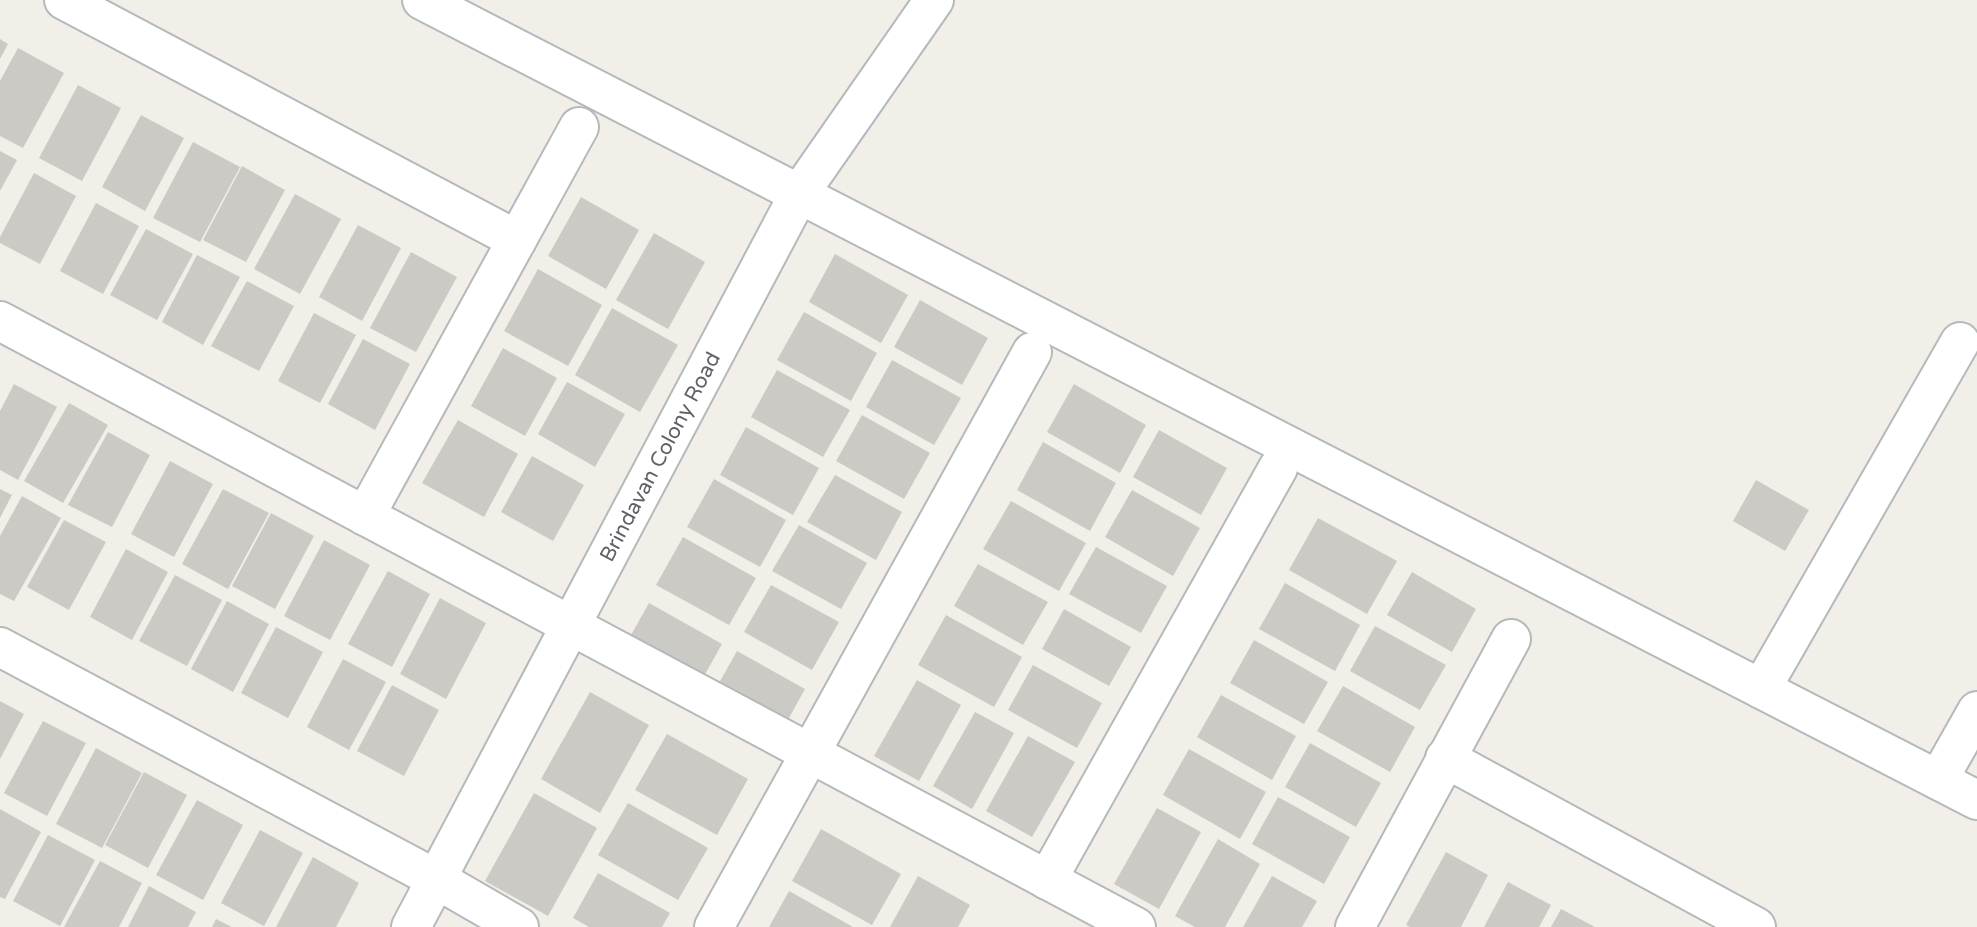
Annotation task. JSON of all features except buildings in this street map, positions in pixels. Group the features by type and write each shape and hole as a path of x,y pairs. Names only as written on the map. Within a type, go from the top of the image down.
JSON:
{"street":[{"path":"64,0 517,240"},
{"path":"422,0 1977,800"},
{"name":"Brindavan Colony Road","path":"411,927 799,194 934,0"},
{"path":"365,516 579,127"},
{"path":"0,321 1136,927"},
{"path":"1761,689 1959,342"},
{"path":"714,927 1032,352"},
{"path":"1047,880 1278,468"},
{"path":"1355,927 1511,639"},
{"path":"0,648 436,879 519,927"},
{"path":"1937,780 1977,711"},
{"path":"1445,758 1756,927"}]}
